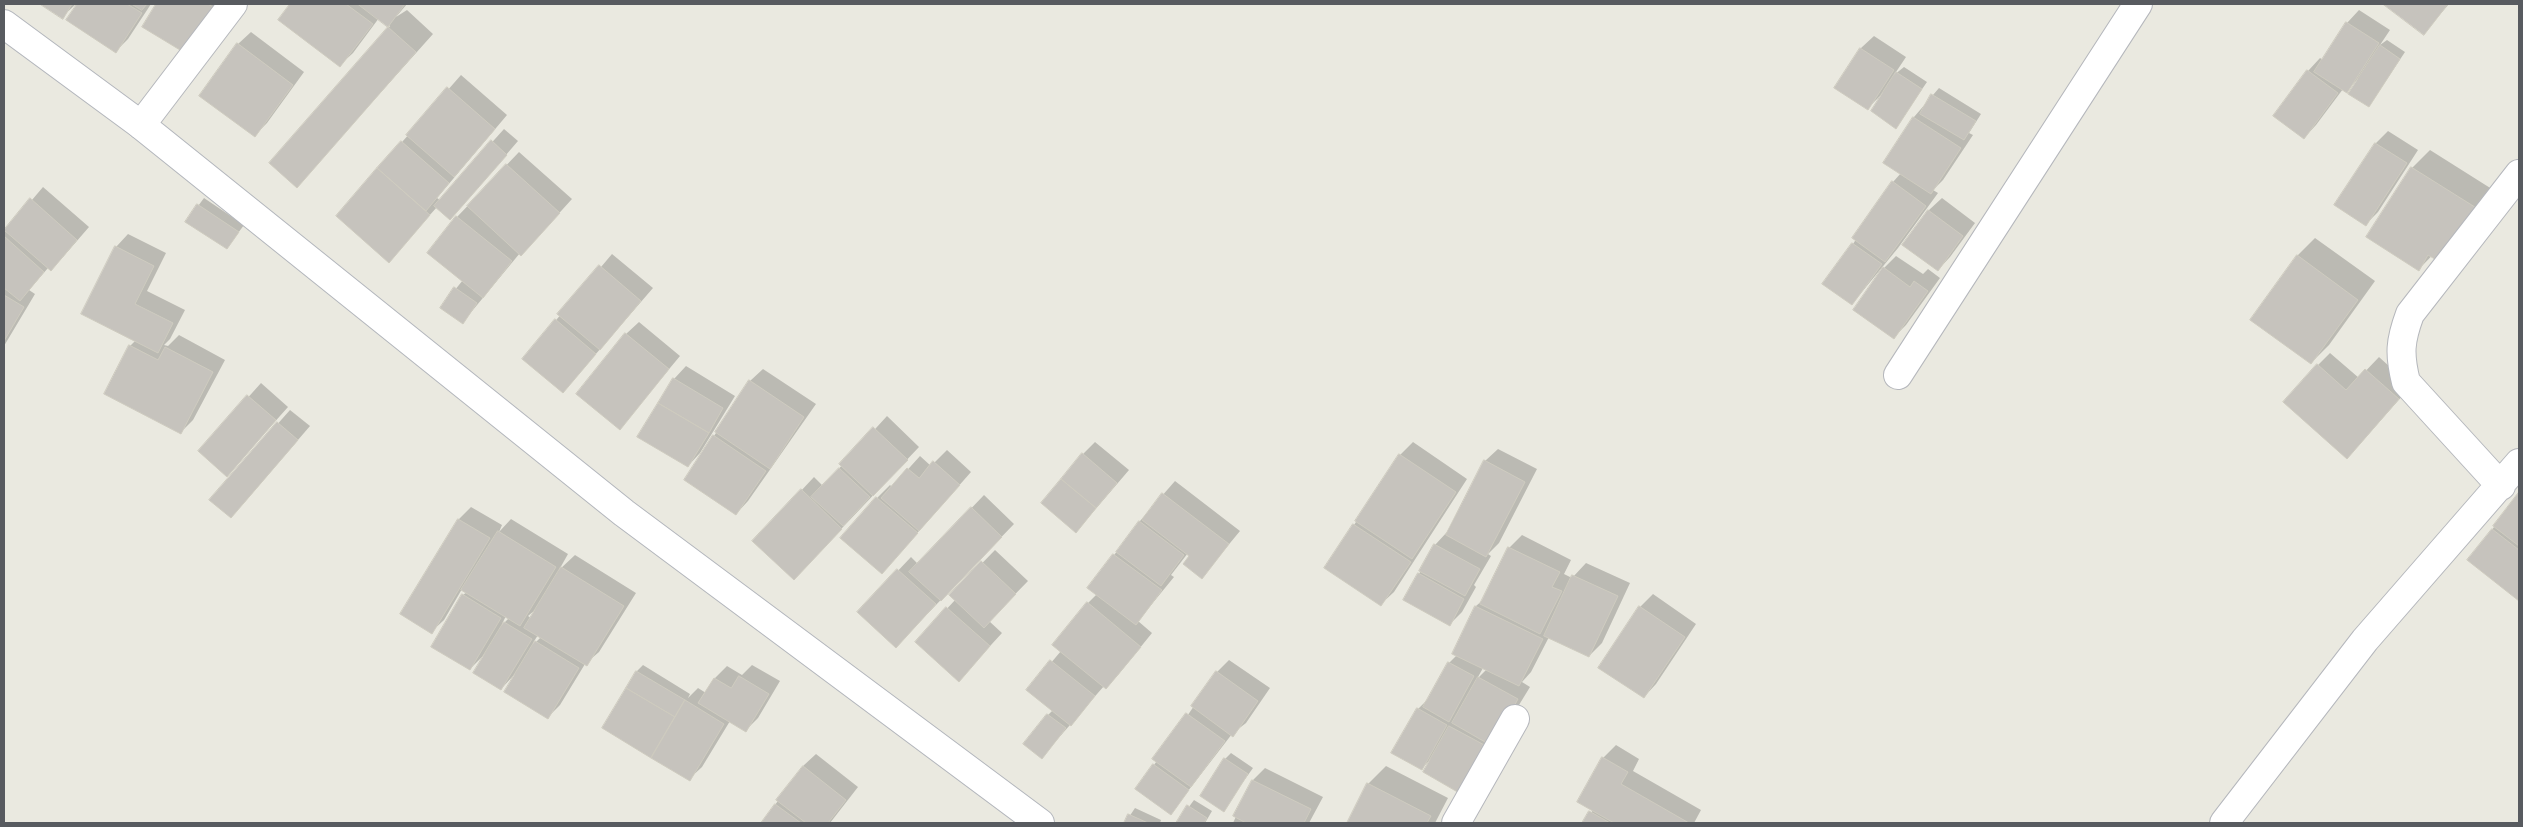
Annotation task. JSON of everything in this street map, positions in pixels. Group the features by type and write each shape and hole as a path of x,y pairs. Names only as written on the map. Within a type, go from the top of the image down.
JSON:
{"street":[{"path":"141,125 233,4"},
{"path":"1898,375 2138,4"},
{"path":"4,24 141,125 624,513 1040,823"},
{"path":"2501,486 2406,382 2400,359 2401,338 2410,314 2519,174"},
{"path":"2226,822 2365,640 2519,464"},
{"path":"1456,823 1515,719"}],"building":[{"path":"40,4 72,4 63,19"},
{"path":"77,4 127,4 142,13 116,53 66,20"},
{"path":"132,4 147,4 142,10"},
{"path":"156,4 208,4 213,7 185,53 142,27"},
{"path":"290,4 346,4 373,24 340,67 278,20"},
{"path":"358,4 405,4 388,27"},
{"path":"2383,4 2448,4 2424,35"},
{"path":"2346,22 2379,43 2347,93 2314,72"},
{"path":"388,27 416,52 297,188 269,163"},
{"path":"237,43 293,85 255,137 199,96"},
{"path":"2380,45 2400,59 2369,107 2348,94"},
{"path":"1860,48 1894,70 1868,110 1834,88"},
{"path":"2307,70 2338,93 2304,139 2273,116"},
{"path":"1896,72 1922,89 1896,129 1871,111"},
{"path":"447,87 495,129 454,177 406,135"},
{"path":"1931,94 1976,121 1964,140 1920,114"},
{"path":"1913,117 1961,148 1931,194 1883,163"},
{"path":"491,140 507,155 450,220 434,206"},
{"path":"401,141 449,183 426,211 377,168"},
{"path":"2375,143 2407,163 2366,226 2334,205"},
{"path":"506,164 560,213 521,256 467,206"},
{"path":"2411,167 2478,209 2443,264 2428,255 2419,271 2366,237"},
{"path":"377,168 430,215 389,263 336,216"},
{"path":"1892,181 1926,206 1885,262 1852,238"},
{"path":"30,198 77,240 51,271 4,230"},
{"path":"197,204 239,232 227,249 185,222"},
{"path":"1928,210 1963,236 1938,271 1902,245"},
{"path":"456,216 512,261 483,298 427,253"},
{"path":"4,236 44,272 20,301 4,288"},
{"path":"1852,243 1882,264 1852,305 1822,284"},
{"path":"115,246 154,266 135,304 173,323 158,353 81,314"},
{"path":"2297,255 2358,300 2311,364 2250,320"},
{"path":"599,265 641,301 600,350 557,314"},
{"path":"1883,267 1910,287 1914,281 1928,291 1894,339 1853,310"},
{"path":"454,287 477,303 463,324 440,308"},
{"path":"4,295 24,307 4,341"},
{"path":"555,319 596,354 563,393 522,359"},
{"path":"625,333 669,369 620,430 576,394"},
{"path":"129,345 158,360 165,347 213,372 181,434 104,394"},
{"path":"2317,364 2346,390 2365,369 2399,399 2347,459 2283,402"},
{"path":"673,378 723,408 709,433 658,403"},
{"path":"749,380 804,417 770,469 715,432"},
{"path":"247,395 276,420 227,477 198,451"},
{"path":"658,403 709,433 688,467 637,437"},
{"path":"277,422 298,440 231,518 209,500"},
{"path":"873,427 908,460 873,496 839,464"},
{"path":"713,435 766,471 736,515 684,480"},
{"path":"1082,453 1117,483 1096,508 1061,479"},
{"path":"1399,454 1456,492 1412,559 1355,521"},
{"path":"1484,460 1525,482 1486,557 1446,535"},
{"path":"933,461 960,485 919,531 881,498 907,468 919,478"},
{"path":"839,468 870,497 843,526 811,497"},
{"path":"1061,479 1096,508 1076,533 1041,503"},
{"path":"801,489 842,529 794,580 752,541"},
{"path":"2519,492 2519,546 2493,526"},
{"path":"1162,493 1229,544 1202,579 1183,564 1189,556 1142,520"},
{"path":"876,497 918,533 882,574 840,538"},
{"path":"971,507 1002,537 941,601 909,572"},
{"path":"458,519 490,538 432,634 400,614"},
{"path":"1139,521 1184,555 1161,586 1116,552"},
{"path":"1353,524 1411,562 1381,606 1324,568"},
{"path":"2492,529 2519,550 2519,601 2467,560"},
{"path":"498,531 556,567 520,626 461,590"},
{"path":"1434,544 1480,569 1465,596 1419,571"},
{"path":"1508,547 1560,572 1552,587 1562,591 1540,634 1480,604"},
{"path":"1113,554 1162,590 1136,625 1087,588"},
{"path":"981,561 1016,594 984,628 949,595"},
{"path":"561,567 624,606 587,666 524,628"},
{"path":"897,569 936,604 896,648 857,612"},
{"path":"1418,573 1464,599 1450,626 1403,600"},
{"path":"1572,575 1618,596 1589,657 1544,636"},
{"path":"462,594 501,618 470,670 431,647"},
{"path":"1087,602 1141,647 1106,689 1052,645"},
{"path":"1475,606 1543,639 1519,686 1452,654"},
{"path":"1639,606 1685,637 1644,698 1598,668"},
{"path":"946,607 990,646 959,682 915,642"},
{"path":"504,622 532,639 501,690 473,673"},
{"path":"535,641 579,668 548,719 504,692"},
{"path":"1050,660 1095,696 1071,726 1026,690"},
{"path":"1448,662 1474,676 1449,722 1423,707"},
{"path":"636,671 685,700 675,717 626,688"},
{"path":"1216,671 1258,701 1233,737 1191,706"},
{"path":"739,676 769,694 746,732 698,703 714,678 731,688"},
{"path":"1478,677 1518,699 1492,746 1452,723"},
{"path":"626,688 675,717 651,758 602,728"},
{"path":"685,700 724,724 690,781 651,758"},
{"path":"1417,708 1447,725 1422,770 1391,753"},
{"path":"1186,713 1225,741 1191,787 1152,759"},
{"path":"1047,714 1066,728 1042,759 1023,744"},
{"path":"1449,726 1488,747 1461,794 1423,772"},
{"path":"1602,757 1628,772 1621,784 1689,823 1614,823 1577,802"},
{"path":"1224,758 1248,774 1224,812 1200,796"},
{"path":"1153,764 1189,790 1171,815 1135,789"},
{"path":"803,766 846,800 828,823 806,823 776,800"},
{"path":"1252,780 1311,809 1304,823 1246,823 1233,816"},
{"path":"1367,783 1431,816 1427,823 1347,823"},
{"path":"775,804 801,823 761,823"},
{"path":"1187,805 1207,818 1204,823 1176,823"},
{"path":"1589,811 1610,823 1582,823"},
{"path":"1128,814 1148,823 1124,823"}]}
